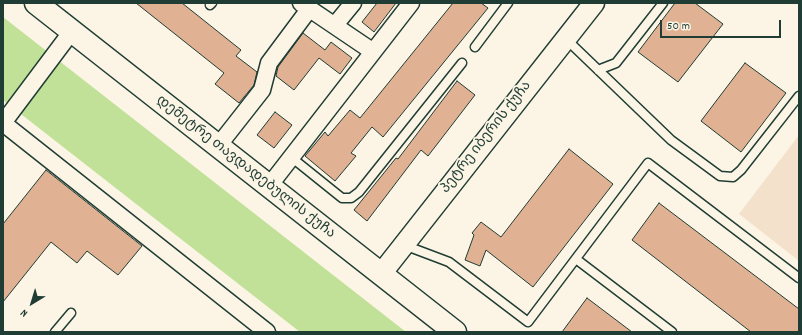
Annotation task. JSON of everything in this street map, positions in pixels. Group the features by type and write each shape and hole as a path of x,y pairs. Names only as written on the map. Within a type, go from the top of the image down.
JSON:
{"main road":[{"name":"დემეტრე თავდადებულის ქუჩა","path":"36,3 455,332"}],"street":[{"path":"336,25 353,3"},
{"path":"269,186 372,51 411,3"},
{"name":"პეტრე იბერის ქუჩა","path":"381,274 594,3"},
{"path":"218,146 262,90 269,63 306,6 336,25 372,51"},
{"path":"72,32 3,123 267,332"}],"lane":[{"path":"475,47 508,3"},
{"path":"598,70 616,63 663,3"},
{"path":"566,38 671,140 720,176 733,177 741,170 799,96"},
{"path":"291,157 342,198 351,198 359,192 462,63"},
{"path":"404,245 448,262 528,322 648,163 799,278"},
{"path":"576,259 672,332"},
{"path":"55,332 71,312"}],"shaded area":[{"path":"799,135 799,261 739,214"}],"green space":[{"path":"3,17 406,332 300,332 3,100"}],"building":[{"path":"136,3 182,3 241,50 236,56 257,72 254,85 239,103 215,84 224,73"},
{"path":"377,3 396,3 374,32 362,22"},
{"path":"453,3 481,3 488,8 383,137 372,127 351,153 356,156 335,181 305,156 325,132 328,136 350,110 360,118"},
{"path":"675,3 695,3 723,24 678,82 638,52"},
{"path":"303,33 325,50 331,42 352,58 340,74 319,58 294,90 276,76 278,67"},
{"path":"745,63 786,93 741,152 701,121"},
{"path":"457,81 475,95 428,156 421,150 367,221 354,210 396,158 398,159"},
{"path":"275,112 292,125 274,148 257,135"},
{"path":"569,149 613,184 533,287 486,250 480,266 465,260 474,235 472,233 481,222 501,237"},
{"path":"46,170 142,246 118,275 87,251 77,263 51,242 3,302 3,224"},
{"path":"659,203 799,309 799,332 751,332 632,240"},
{"path":"587,298 632,332 562,332"}]}
